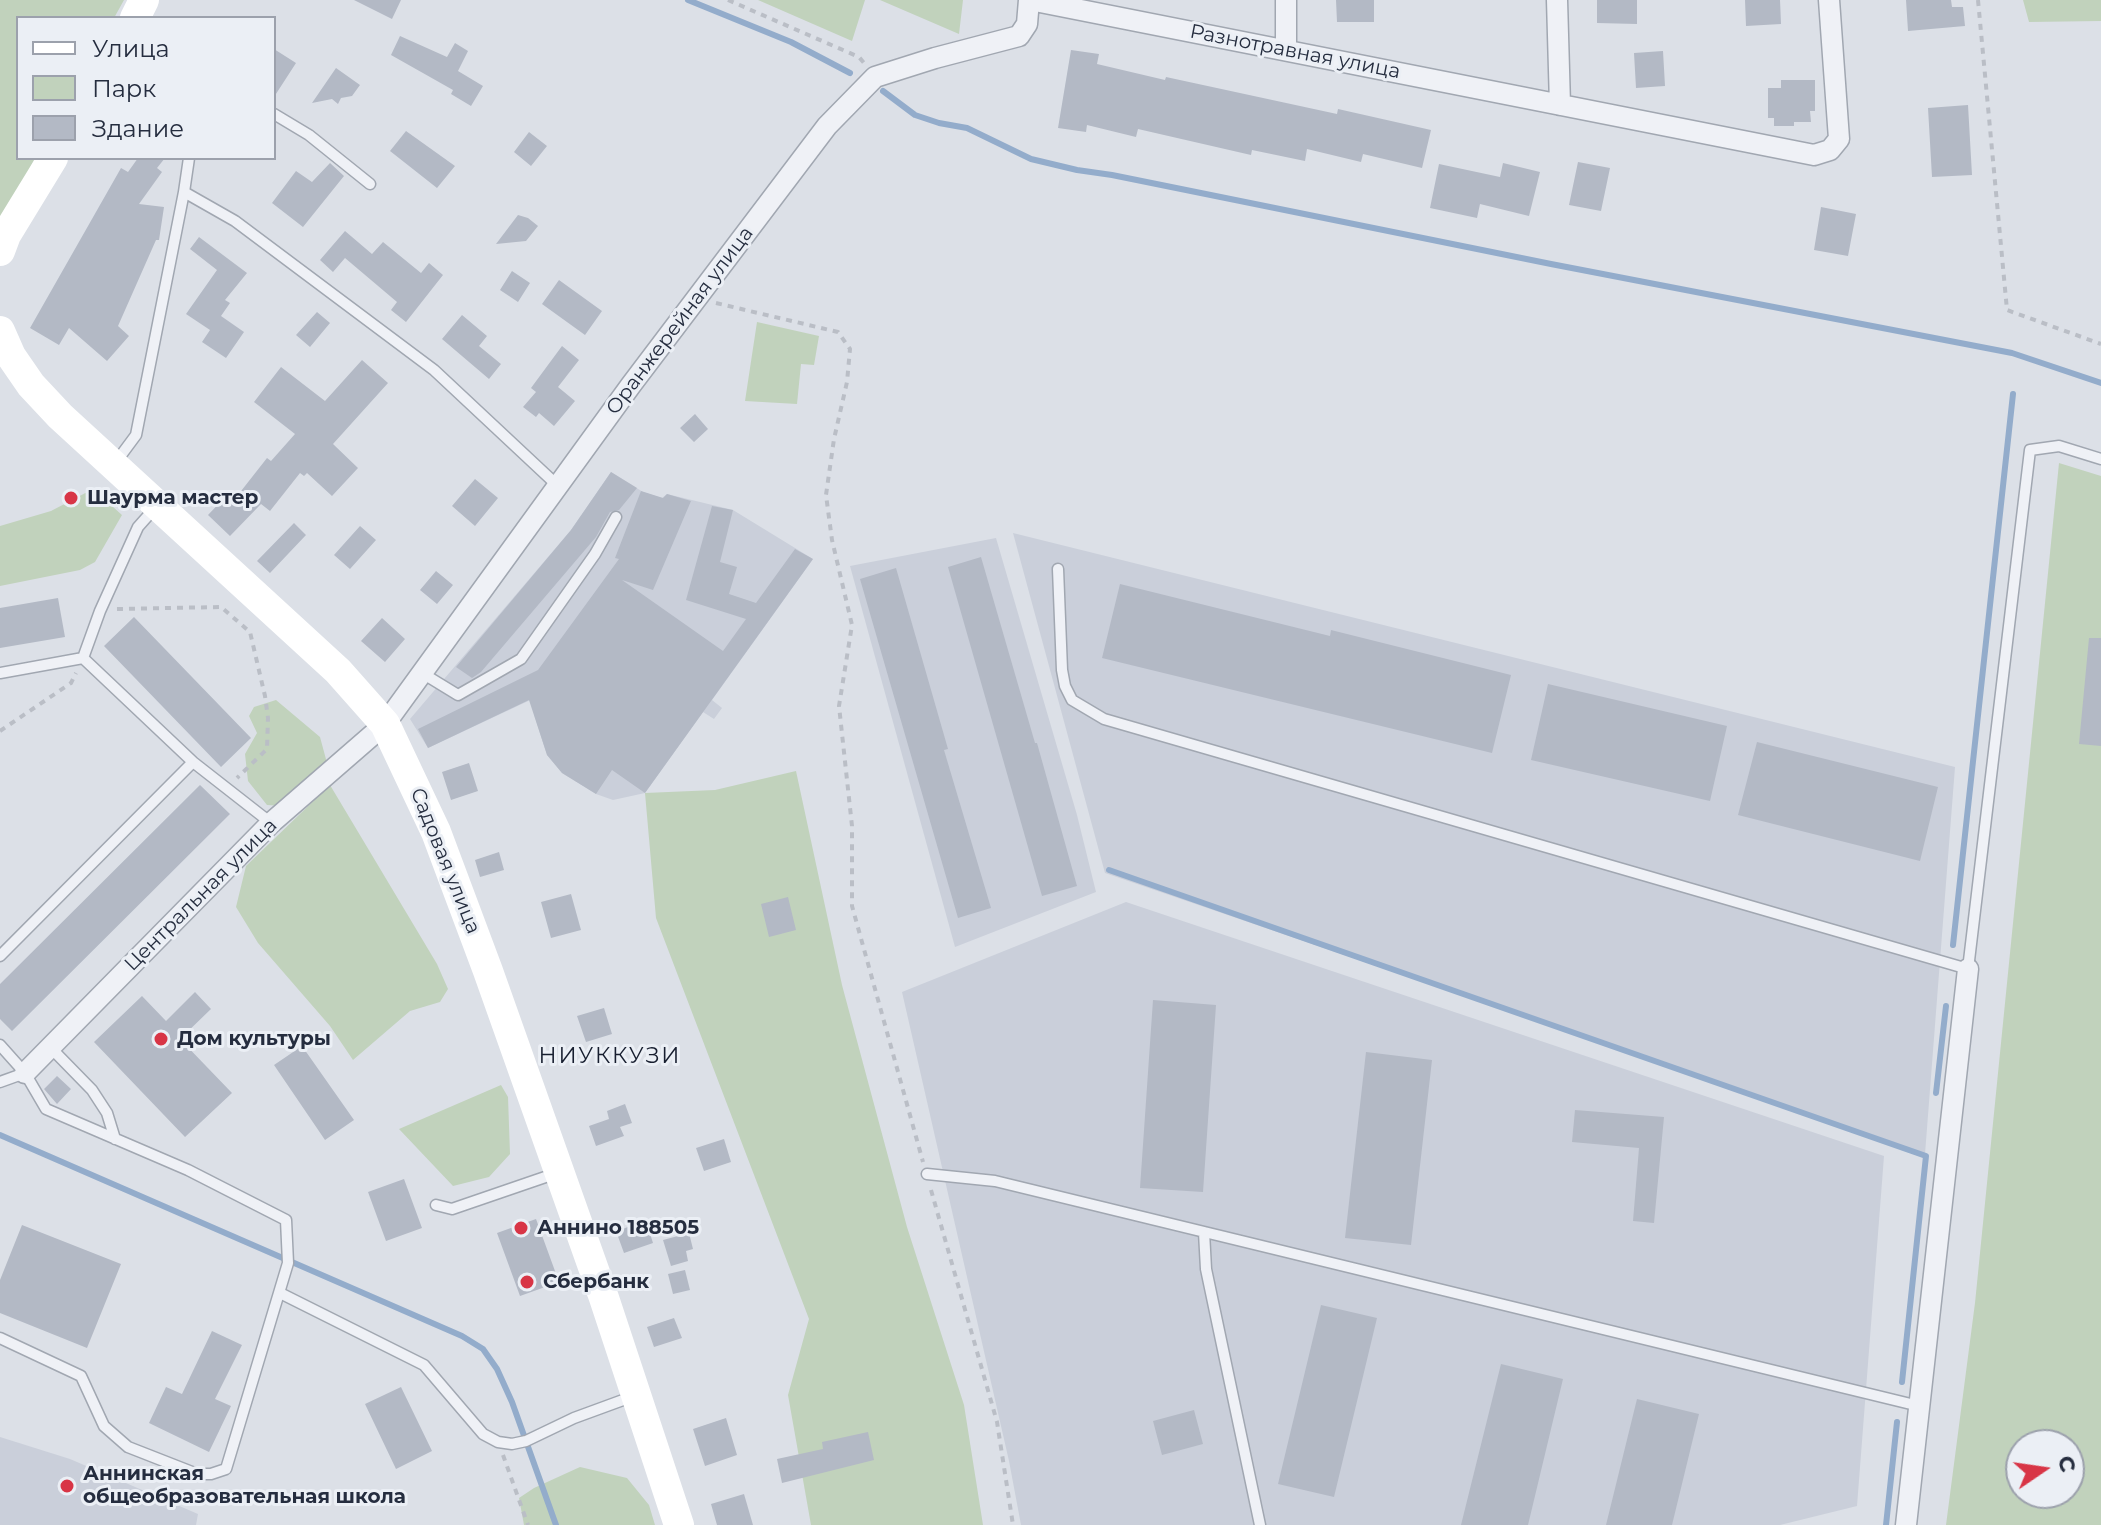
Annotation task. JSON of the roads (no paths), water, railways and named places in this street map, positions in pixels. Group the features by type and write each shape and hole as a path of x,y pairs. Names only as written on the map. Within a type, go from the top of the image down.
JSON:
{"main road":[{"path":"0,251 6,235 52,160"},
{"name":"Садовая улица","path":"0,331 11,356 31,385 113,466 338,671 385,724 436,832 559,1172 679,1525"}],"street":[{"name":"Разнотравная улица","path":"1029,0 1814,155 1830,150 1839,139 1829,0"},
{"name":"Оранжерейная улица","path":"385,724 827,126 875,77 1019,36 1027,24 1029,0"},
{"path":"1286,0 1286,50"},
{"path":"1557,0 1560,105"},
{"name":"Центральная улица","path":"25,1073 271,823 385,724"},
{"path":"1906,1525 1968,969"}],"lane":[{"path":"276,115 309,135 370,184"},
{"path":"113,466 136,435 189,160"},
{"path":"184,192 235,221 434,370 558,486"},
{"path":"1058,569 1065,686 1072,700 1104,719 1968,969 2030,450 2059,446 2101,459"},
{"path":"83,660 100,611 138,527 156,506"},
{"path":"422,673 458,695 521,659 595,554 616,517"},
{"path":"0,673 83,660"},
{"path":"83,660 193,762 271,823"},
{"path":"0,956 193,762"},
{"path":"0,1045 25,1073 46,1109 188,1170 286,1220 288,1263 226,1469 211,1474 197,1474 128,1447 104,1426 81,1376 0,1338"},
{"path":"50,1047 92,1090 107,1113 115,1139"},
{"path":"0,1082 25,1073"},
{"path":"436,1205 452,1209 559,1172"},
{"path":"927,1174 995,1181 1919,1406"},
{"path":"1204,1232 1206,1269 1260,1525"},
{"path":"280,1293 424,1365 483,1434 498,1442 512,1444 526,1441 574,1418 636,1395"}],"waterway":[{"path":"688,0 791,42 850,73"},
{"path":"883,91 915,115 967,128 1031,159 2012,353 2101,383"},
{"path":"1953,945 2013,394"},
{"path":"1109,870 1926,1156 1902,1382"},
{"path":"1936,1093 1946,1006"},
{"path":"0,1135 462,1336 483,1349 497,1369 512,1402 556,1525"},
{"path":"1886,1525 1897,1422"}],"place":[{"name":"Шаурма мастер","path":"71,498"},
{"name":"Дом культуры","path":"161,1039"},
{"name":"Аннино 188505","path":"521,1228"},
{"name":"Сбербанк","path":"527,1282"},
{"name":"Аннинская общеобразовательная школа","path":"67,1486"}],"district":[{"name":"НИУККУЗИ","path":"610,1057"}]}
